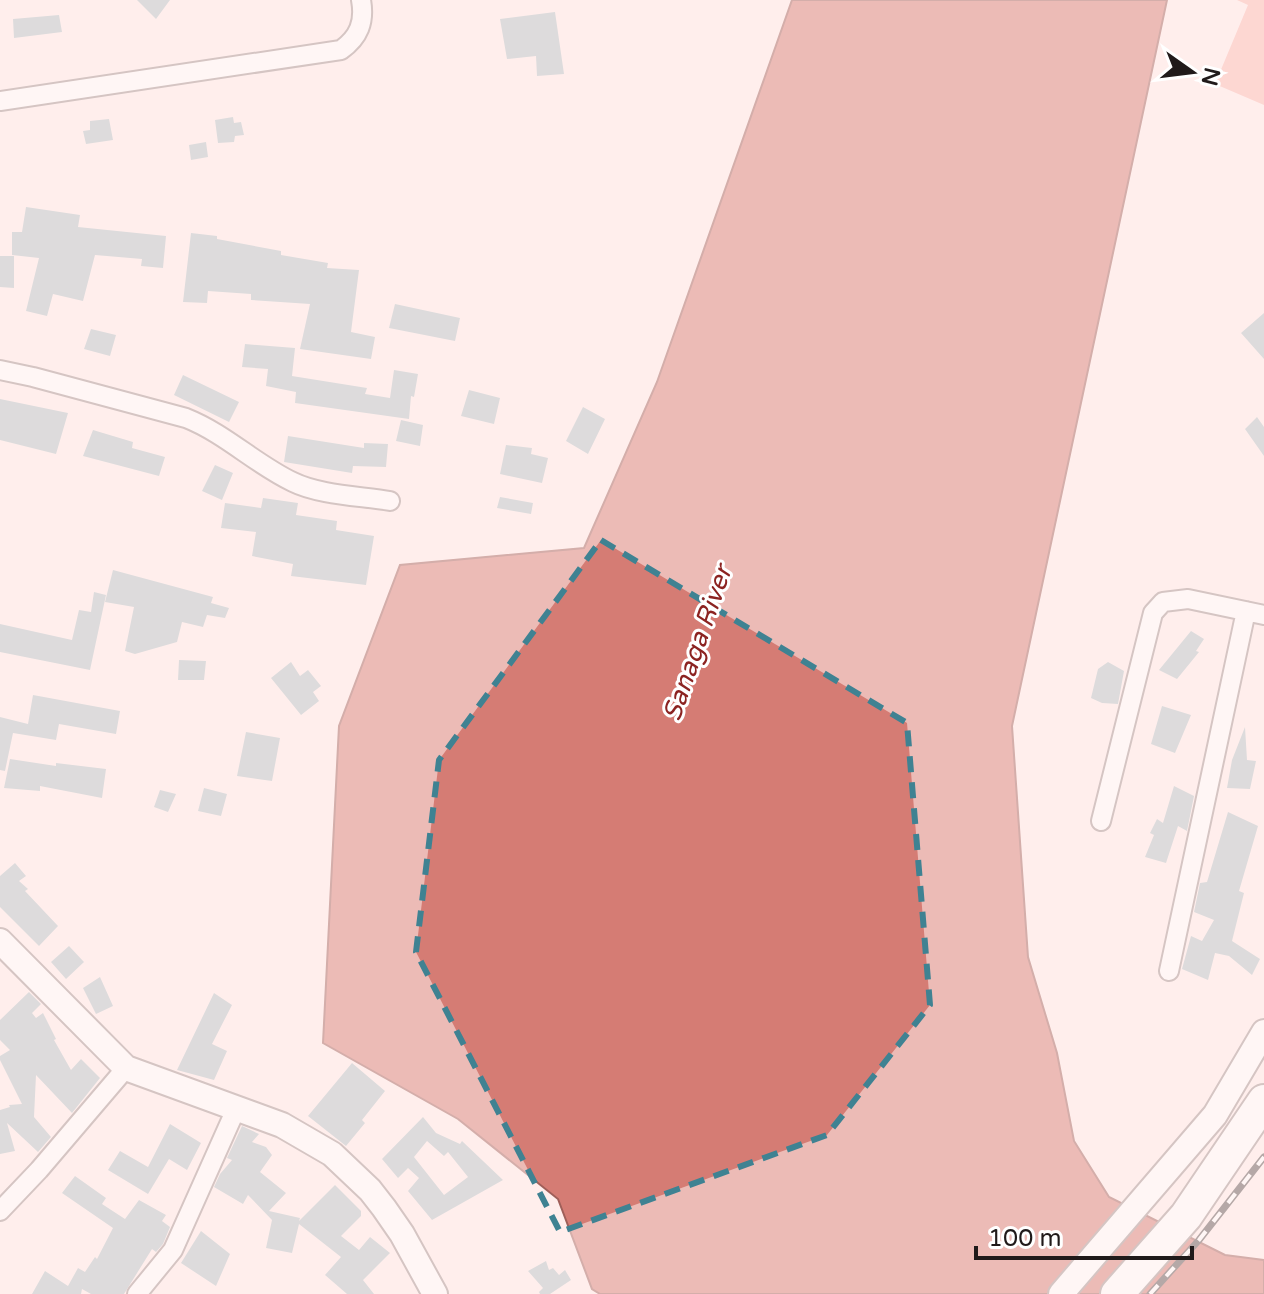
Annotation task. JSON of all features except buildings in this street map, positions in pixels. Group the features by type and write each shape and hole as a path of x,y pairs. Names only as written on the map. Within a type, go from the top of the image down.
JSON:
{"highway":[{"path":"1117,1294 1186,1216 1264,1101"}],"street":[{"path":"0,101 341,50 352,42 360,28 364,14 361,0"},
{"path":"0,370 186,418 210,428 267,467 304,486 390,501"},
{"path":"1101,821 1153,613 1163,602 1188,599 1255,613 1169,971"},
{"path":"0,941 126,1068 300,1134 332,1154 370,1190 402,1234 435,1294"},
{"path":"1061,1294 1215,1115 1264,1032"},
{"path":"0,1211 126,1068"},
{"path":"137,1294 173,1250 236,1109"}],"highlighted area":[{"path":"601,540 907,723 930,1005 827,1135 560,1232 416,952 439,760"}],"shaded area":[{"path":"1237,0 1264,0 1264,105 1215,84 1248,5"}],"water":[{"name":"Sanaga River","path":"792,0 1167,0 1012,726 1028,957 1057,1053 1074,1141 1109,1197 1225,1255 1264,1260 1264,1294 600,1294 592,1289 558,1199 458,1119 323,1043 339,726 400,565 584,548 657,382"}],"railway":[{"path":"1150,1294 1199,1240 1264,1157"}]}
